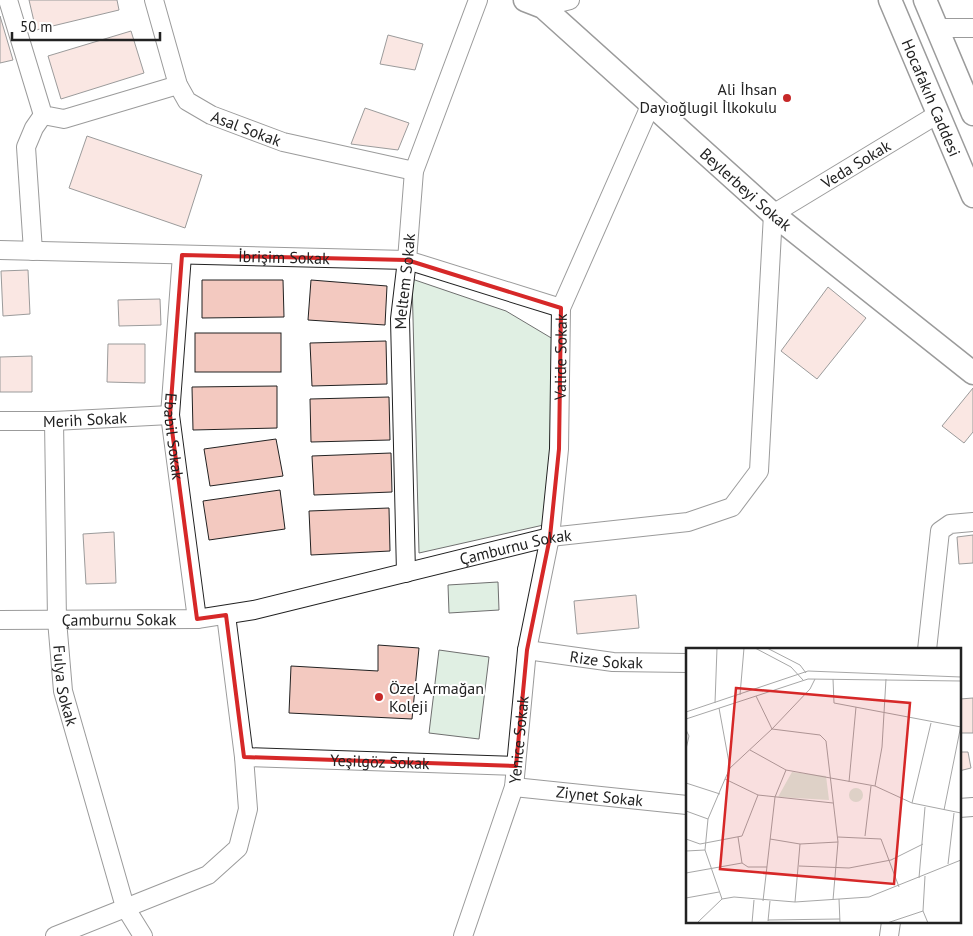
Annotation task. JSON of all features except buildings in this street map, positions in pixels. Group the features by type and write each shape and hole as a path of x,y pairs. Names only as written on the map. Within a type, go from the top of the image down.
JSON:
{"street":[{"path":"8,0 43,115"},
{"name":"Asal Sokak","path":"154,0 178,85 188,101 211,115 283,142 414,171"},
{"name":"Meltem Sokak","path":"406,573 400,319 414,171 478,0"},
{"path":"534,3 570,0"},
{"name":"Hocafakıh Caddesi","path":"890,0 973,196"},
{"name":"Hocafakıh Caddesi","path":"925,0 973,114"},
{"name":"Beylerbeyi Sokak","path":"534,3 774,214 973,373"},
{"path":"938,28 973,28"},
{"path":"43,115 64,119 178,85"},
{"name":"Valide Sokak","path":"550,537 559,449 561,308 650,104"},
{"name":"Veda Sokak","path":"774,214 938,114"},
{"path":"33,251 26,148 34,128 43,115"},
{"name":"Çamburnu Sokak","path":"0,620 197,619 226,615 254,610 550,537 688,522 732,507 759,471 774,214"},
{"name":"İbrişim Sokak","path":"0,250 407,260 561,308"},
{"name":"Ebabil Sokak","path":"182,255 170,416 197,619"},
{"name":"Merih Sokak","path":"0,421 54,421 170,416"},
{"name":"Fulya Sokak","path":"54,421 57,620 63,691 125,907 143,936"},
{"path":"927,648 940,531 950,524 973,522"},
{"name":"Yenice Sokak","path":"463,936 514,787 527,650 550,537"},
{"path":"55,936 208,875 238,848 248,809 244,757 226,615"},
{"name":"Rize Sokak","path":"527,650 613,662 686,663"},
{"name":"Yeşilgöz Sokak","path":"244,757 516,766"},
{"name":"Ziynet Sokak","path":"514,787 686,805"},
{"path":"960,808 973,807"}],"highlighted area":[{"path":"182,255 407,260 561,308 559,449 550,537 527,650 516,766 244,757 226,615 197,619 170,415"}],"green space":[{"path":"412,279 506,311 553,339 548,524 419,553"},
{"path":"498,582 499,610 449,613 448,585"},
{"path":"439,650 489,657 479,739 429,733"}],"place":[{"name":"Ali İhsan Dayıoğlugil İlkokulu","path":"787,98"},
{"name":"Özel Armağan Koleji","path":"379,697"}]}
